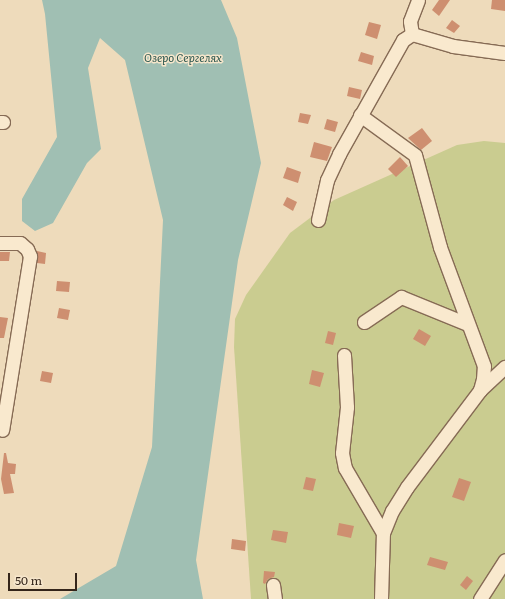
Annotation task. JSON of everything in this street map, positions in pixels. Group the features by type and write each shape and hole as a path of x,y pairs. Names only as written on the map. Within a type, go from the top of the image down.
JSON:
{"street":[{"path":"412,34 410,20 418,0"},
{"path":"412,34 453,46 505,53"},
{"path":"318,220 327,180 360,115 394,54 403,40 412,34"},
{"path":"360,115 415,155 440,247 467,324 484,366 480,390"},
{"path":"0,243 20,243 27,249 30,256 2,430"},
{"path":"364,322 401,297 467,324"},
{"path":"344,355 347,408 342,453 345,468 383,533"},
{"path":"381,599 383,533 392,511 407,487 480,390 505,367"},
{"path":"480,599 505,560"},
{"path":"274,585 275,599"}],"green space":[{"path":"484,141 505,143 505,599 251,599 234,347 235,319 246,295 290,233 334,200 457,145"}],"water":[{"name":"Озеро Сергелях","path":"42,0 221,0 237,38 261,163 238,260 196,560 203,599 60,599 116,566 152,447 163,220 125,60 100,38 88,68 101,149 87,163 53,223 35,231 22,221 22,199 57,137 45,14"}],"building":[{"path":"439,0 450,0 439,16 432,10"},
{"path":"492,0 505,0 505,11 491,9"},
{"path":"452,20 460,26 454,33 446,28"},
{"path":"369,22 381,25 377,39 365,35"},
{"path":"361,52 374,56 372,65 358,61"},
{"path":"349,87 362,90 360,99 347,96"},
{"path":"300,113 311,115 308,124 298,122"},
{"path":"327,119 338,122 335,132 324,129"},
{"path":"422,128 432,141 421,150 408,138"},
{"path":"314,142 332,147 327,161 310,157"},
{"path":"400,157 408,166 396,177 388,169"},
{"path":"287,167 301,172 298,183 283,178"},
{"path":"287,197 297,202 293,211 283,205"},
{"path":"37,251 46,253 45,264 37,263"},
{"path":"0,252 10,252 9,261 0,261"},
{"path":"57,281 70,282 69,292 56,291"},
{"path":"59,308 70,310 68,320 57,318"},
{"path":"0,317 8,318 4,338 0,338"},
{"path":"419,329 431,336 425,346 413,339"},
{"path":"328,331 336,333 333,345 325,343"},
{"path":"312,370 324,373 320,387 309,384"},
{"path":"42,371 53,373 51,383 40,381"},
{"path":"4,453 6,453 8,463 16,464 15,474 10,474 14,493 4,494 1,479"},
{"path":"306,477 316,479 313,491 303,489"},
{"path":"459,478 471,482 464,501 452,497"},
{"path":"339,523 354,526 351,538 337,535"},
{"path":"273,530 288,532 286,543 271,540"},
{"path":"232,539 246,541 245,551 231,549"},
{"path":"430,557 448,562 445,570 427,565"},
{"path":"264,571 275,572 274,577 268,579 265,584 263,583"},
{"path":"467,576 473,581 466,590 460,585"}]}
